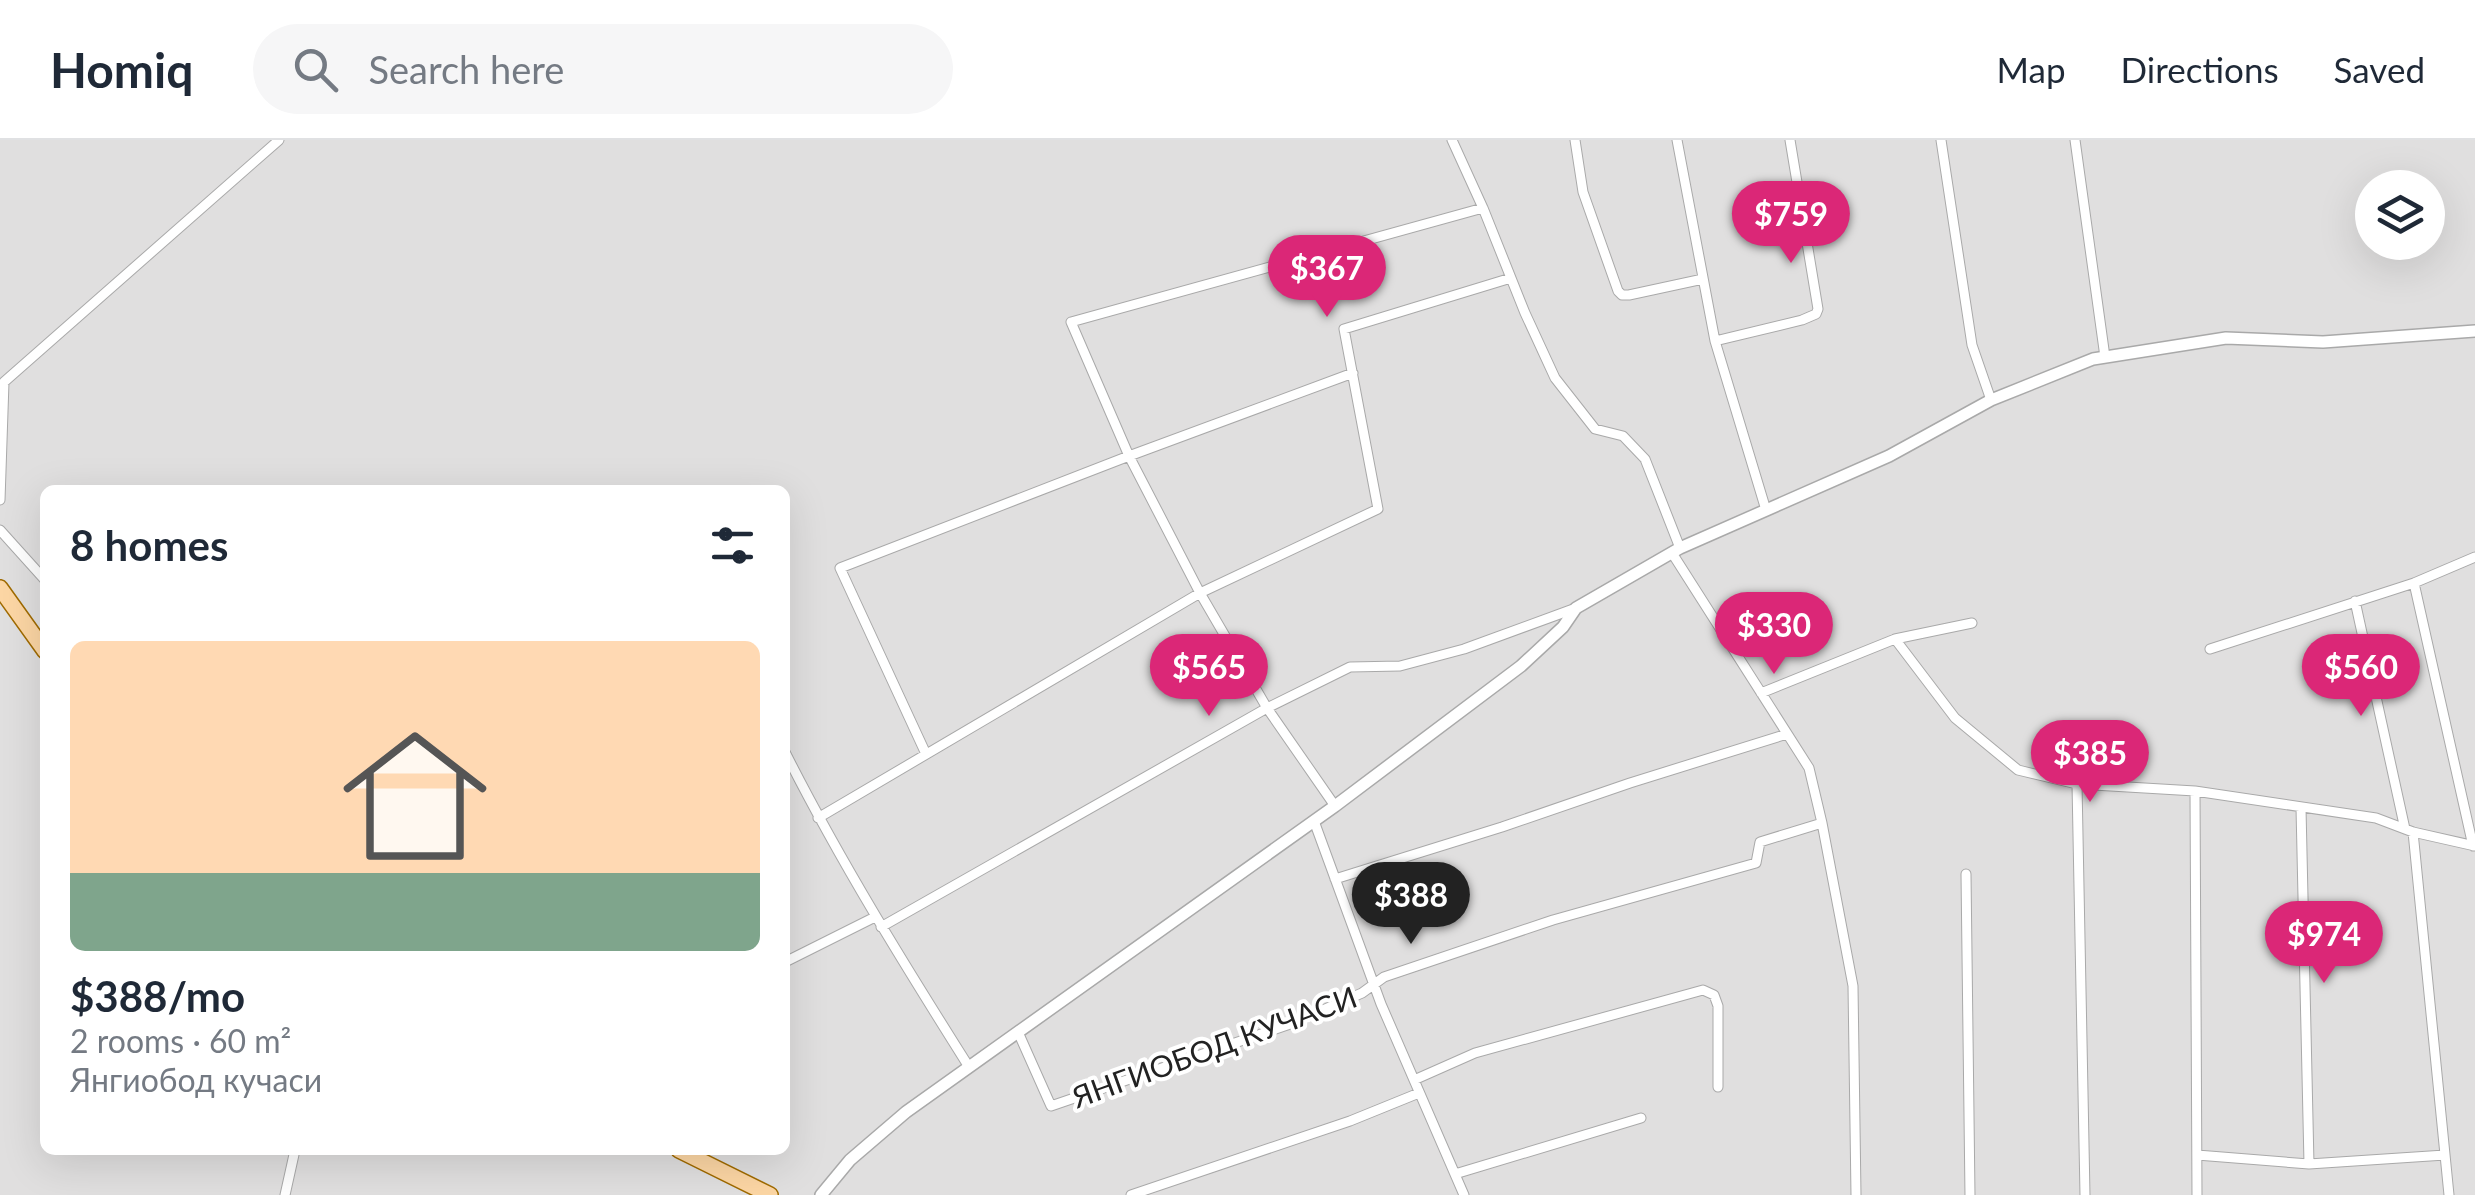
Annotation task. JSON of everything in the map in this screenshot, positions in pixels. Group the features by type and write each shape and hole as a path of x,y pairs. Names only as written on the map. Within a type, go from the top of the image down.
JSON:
{"main road":[{"path":"0,588 40,644"},
{"path":"689,1155 770,1195"}],"street":[{"path":"0,500 4,382 279,140"},
{"path":"1452,140 1555,378 1594,430 1623,436 1644,459 1676,550 1809,768 1853,986 1856,1195"},
{"path":"1575,140 1583,192 1622,296 1703,279"},
{"path":"1677,140 1715,341 1766,510"},
{"path":"1715,341 1802,320 1818,309 1790,140"},
{"path":"1941,140 1972,345 1991,400"},
{"path":"2074,140 2105,357"},
{"path":"1336,806 1267,708 1200,593 1130,456 1071,322 1483,208"},
{"path":"818,818 1200,593 1378,509 1344,330 1511,278"},
{"path":"882,927 1267,708 1350,667 1400,666 1576,608 1676,550 1889,456 1991,400 2093,359 2226,338 2323,342 2475,331"},
{"path":"926,754 840,568 1353,373"},
{"path":"0,530 40,574"},
{"path":"2210,648 2414,583 2475,556"},
{"path":"1896,638 1956,718 2018,770 2077,784 2195,792 2376,818 2474,846 2414,583"},
{"path":"2355,601 2409,830 2449,1195"},
{"path":"821,1195 850,1160 906,1112 1336,806 1521,666 1576,608"},
{"path":"1761,693 1896,638 1972,623"},
{"path":"1335,880 1787,734"},
{"path":"790,762 875,917 969,1067"},
{"path":"2077,784 2085,1195"},
{"path":"2195,792 2198,1195"},
{"path":"2301,808 2309,1164"},
{"path":"1314,821 1373,985 1464,1195"},
{"name":"ЯНГИОБОД КУЧАСИ","path":"1018,1032 1051,1106 1293,1023 1362,993 1384,977 1553,920 1756,862 1760,842 1822,823"},
{"path":"1966,874 1970,1195"},
{"path":"790,960 875,917"},
{"path":"1414,1080 1475,1053 1703,990 1714,994 1718,1006 1718,1087"},
{"path":"1130,1195 1350,1121 1420,1092"},
{"path":"1455,1174 1641,1118"},
{"path":"285,1195 295,1155"},
{"path":"2197,1155 2309,1164 2445,1155"}],"shaded area":[{"path":"0,140 2475,140 2475,1195 0,1195"}]}
